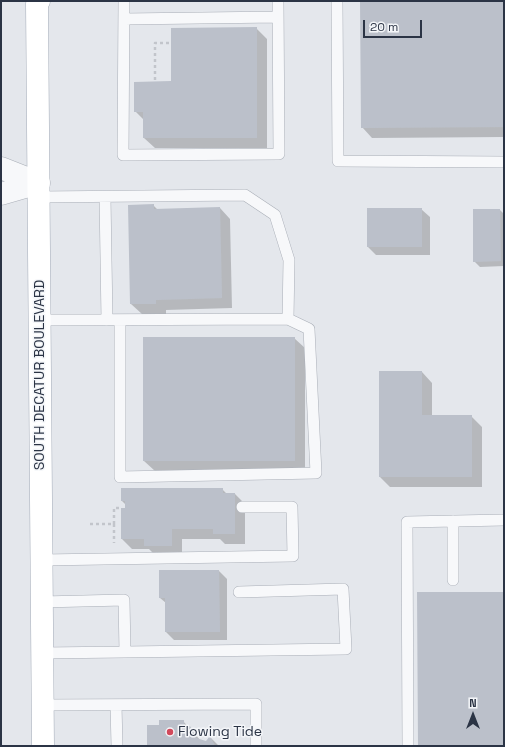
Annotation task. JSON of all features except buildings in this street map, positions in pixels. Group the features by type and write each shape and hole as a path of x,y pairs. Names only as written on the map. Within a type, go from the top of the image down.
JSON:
{"main road":[{"name":"SOUTH DECATUR BOULEVARD","path":"37,2 43,746"}],"street":[{"path":"1,168 39,190"},
{"path":"1,194 39,190"}],"lane":[{"path":"124,1 123,155 279,154 278,1"},
{"path":"337,1 338,161 504,162"},
{"path":"124,19 278,17"},
{"path":"39,190 105,197 245,195 275,215 289,260 288,319"},
{"path":"105,197 107,320"},
{"path":"40,320 288,319 309,329 316,473 120,477 120,320"},
{"path":"42,560 293,556 292,507 242,507"},
{"path":"408,746 407,522 504,520"},
{"path":"453,521 453,580"},
{"path":"42,653 346,649 344,589 239,592"},
{"path":"42,602 124,600 125,652"},
{"path":"43,705 256,704 256,746"},
{"path":"116,705 117,746"}],"path":[{"path":"155,80 153,70 155,43 169,43"},
{"path":"151,48 155,47"},
{"path":"90,524 114,524 114,508 119,508"}],"place":[{"name":"Flowing Tide","path":"170,732"}]}
